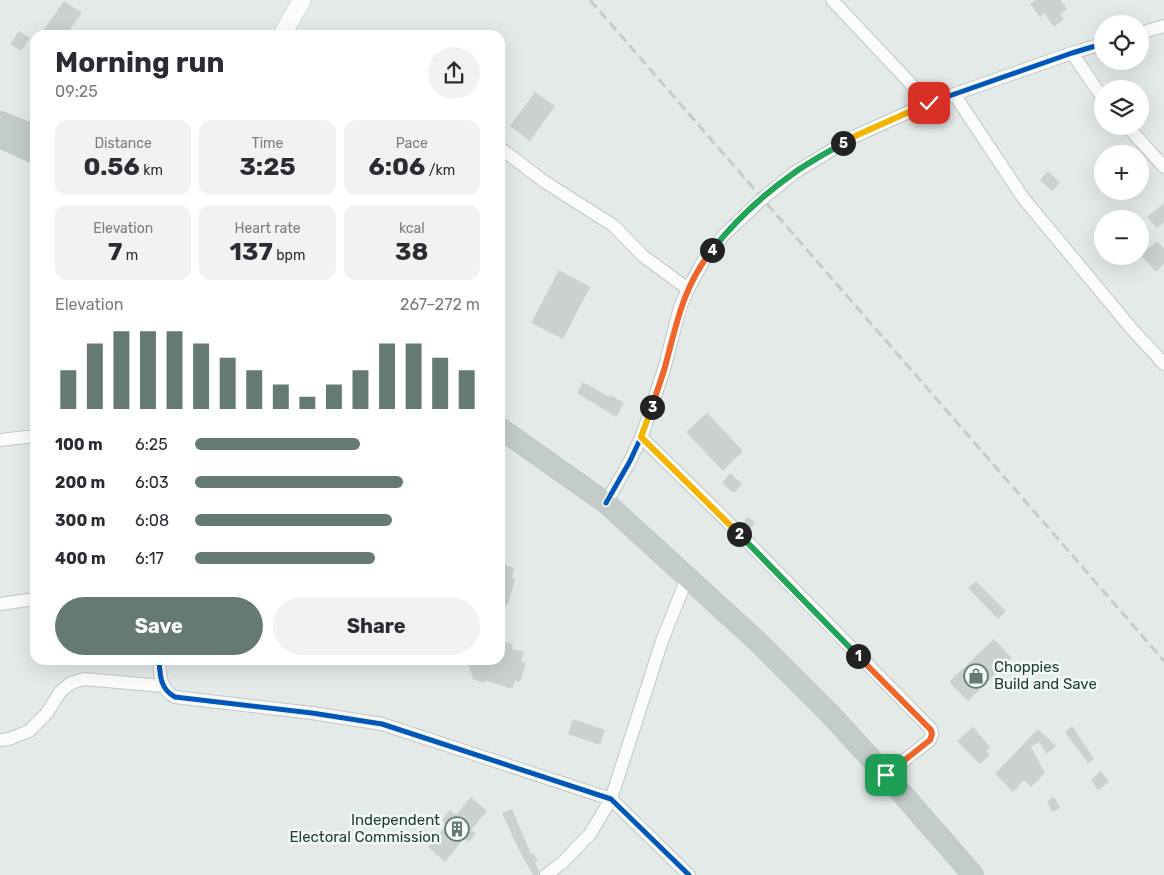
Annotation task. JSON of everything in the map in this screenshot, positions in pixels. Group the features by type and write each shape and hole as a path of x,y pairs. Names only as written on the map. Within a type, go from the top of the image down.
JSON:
{"highway":[{"path":"0,122 30,134"},
{"path":"0,137 30,152"},
{"path":"505,418 529,436 572,478"},
{"path":"505,431 606,503 758,642 831,715 973,875"}],"main road":[{"path":"285,30 302,0"}],"street":[{"path":"832,0 929,103"},
{"path":"1149,30 1164,26"},
{"path":"606,503 630,461 641,437 664,368 680,307 688,289 704,260 724,235 762,199 794,173 853,137 929,103 1094,46"},
{"path":"1072,53 1094,85"},
{"path":"954,94 1024,200 1130,328 1164,364"},
{"path":"1135,135 1164,167"},
{"path":"505,152 545,182 614,226 643,256 688,289"},
{"path":"0,440 30,437"},
{"path":"641,437 740,534 931,730 930,740 886,775"},
{"path":"546,875 562,863 590,834 611,799 662,641 687,578"},
{"path":"0,604 30,600"},
{"path":"160,665 163,686 168,694 174,697 312,713 382,724 611,799 689,875"},
{"path":"0,740 9,739 29,731 47,713 60,692 71,683 84,679 163,686"}],"building":[{"path":"1036,0 1060,0 1067,9 1060,14 1064,19 1054,27 1044,13 1040,17 1030,4"},
{"path":"64,1 82,13 70,29 72,30 44,30"},
{"path":"19,31 30,38 21,51 10,44"},
{"path":"535,92 555,106 530,141 510,126"},
{"path":"1048,171 1060,183 1052,191 1040,180"},
{"path":"1164,203 1164,222 1157,228 1149,219 1149,215"},
{"path":"1157,241 1164,248 1164,264 1156,272 1149,264 1149,248"},
{"path":"559,270 590,287 563,339 531,323"},
{"path":"583,382 624,403 616,417 577,393"},
{"path":"707,413 743,451 723,471 686,432"},
{"path":"730,473 742,484 734,493 722,483"},
{"path":"747,517 755,522 749,531 742,525"},
{"path":"505,565 514,568 512,578 515,579 508,604 505,605"},
{"path":"976,581 1006,611 998,619 968,588"},
{"path":"994,639 1012,658 968,701 949,682"},
{"path":"508,642 513,645 512,649 524,652 521,661 526,663 520,682 515,681 512,689 485,680 484,683 473,679 469,665 505,665 505,644"},
{"path":"573,719 605,730 600,745 568,734"},
{"path":"1072,726 1094,759 1088,763 1065,732"},
{"path":"973,727 990,747 986,751 990,755 980,764 957,741"},
{"path":"1038,729 1056,746 1047,754 1039,742 1031,747 1045,773 1031,787 1024,780 1013,792 995,774"},
{"path":"1101,771 1109,782 1098,790 1091,780"},
{"name":"Independent Electoral Commission","path":"471,797 487,811 471,830 476,833 469,842 464,838 445,862 428,847 447,825 442,820 450,810 456,815"},
{"path":"1054,797 1060,808 1052,812 1047,801"},
{"path":"512,809 531,854 533,853 538,861 535,863 539,871 538,875 533,875 502,813"}],"railway":[{"path":"590,0 1164,661"}],"cycle path":[{"path":"606,503 630,461 643,433 664,369 680,307 688,289 704,260 724,235 762,199 794,173 853,137 929,103 1094,46"},
{"path":"641,437 733,527 931,729 930,740 886,775"},
{"path":"160,665 164,686 175,697 312,713 382,724 611,799 689,875"}],"place":[{"name":"Choppies Build and Save","path":"976,676"},
{"name":"Independent Electoral Commission","path":"457,829"}],"route":[{"path":"886,775 930,740 931,730 641,437 664,368 680,307 704,260 724,235 762,199 794,173 853,137 929,103"}]}
